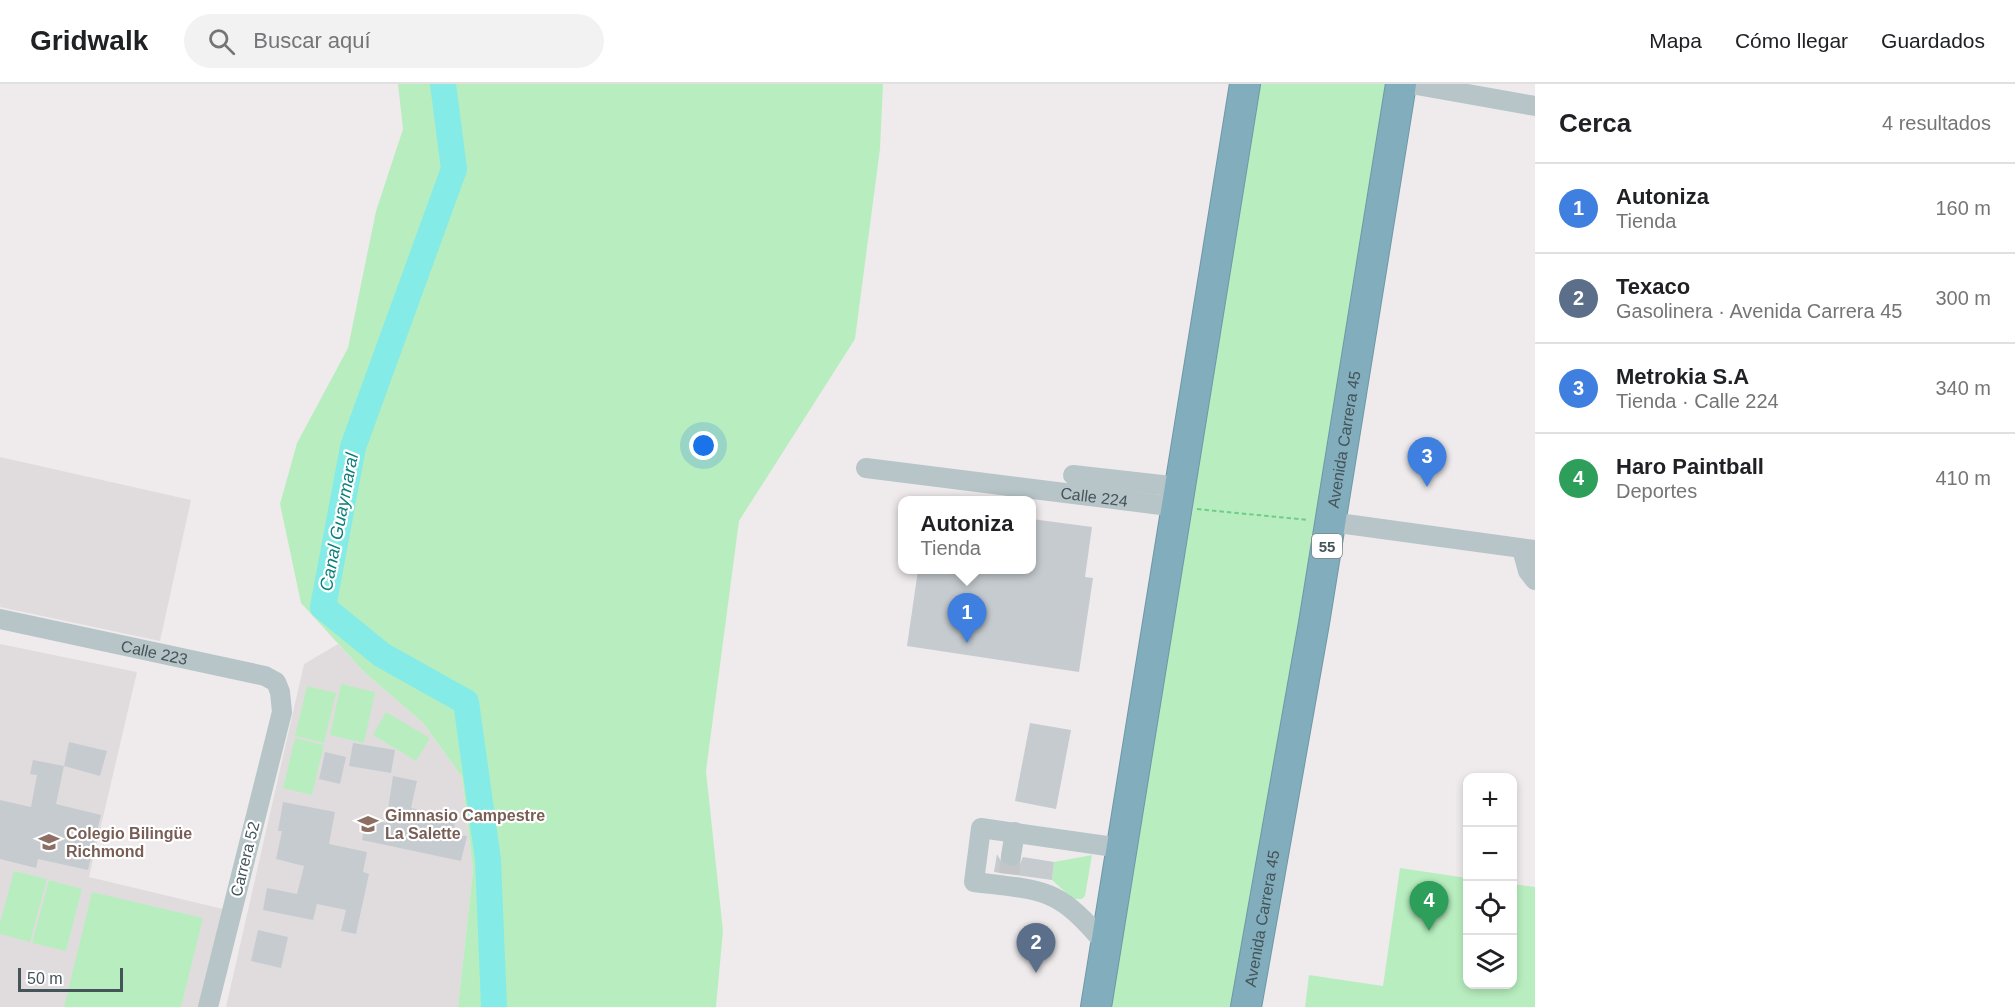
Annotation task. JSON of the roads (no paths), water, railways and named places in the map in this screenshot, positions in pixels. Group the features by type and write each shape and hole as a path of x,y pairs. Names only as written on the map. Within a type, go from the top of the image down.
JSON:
{"highway":[{"path":"1096,1007 1245,84"},
{"name":"Avenida Carrera 45","path":"1246,1007 1330,522 1401,84"}],"street":[{"path":"1411,84 1535,106"},
{"name":"Calle 224","path":"866,468 1178,497"},
{"path":"1073,476 1178,497"},
{"path":"1330,522 1476,540 1528,549 1528,571 1535,580"},
{"name":"Calle 223","path":"0,619 265,676 276,682 280,692 282,712"},
{"name":"Carrera 52","path":"208,1007 282,712"},
{"path":"1106,945 1077,912 1061,899 1009,872 974,882 981,828 1121,848"},
{"path":"1009,872 1015,832"}],"waterway":[{"name":"Canal Guaymaral","path":"443,84 454,169 353,447 323,607 382,655 466,702 488,860 494,1007"}],"tunnel":[{"path":"1009,874 1011,856"}],"place":[{"name":"Metrokia S.A","path":"1427,487"},
{"name":"Autoniza","path":"967,643"},
{"name":"Gimnasio Campestre La Salette","path":"368,824"},
{"name":"Colegio Bilingüe Richmond","path":"49,842"},
{"name":"Haro Paintball","path":"1429,931"},
{"name":"Texaco","path":"1036,973"}]}
